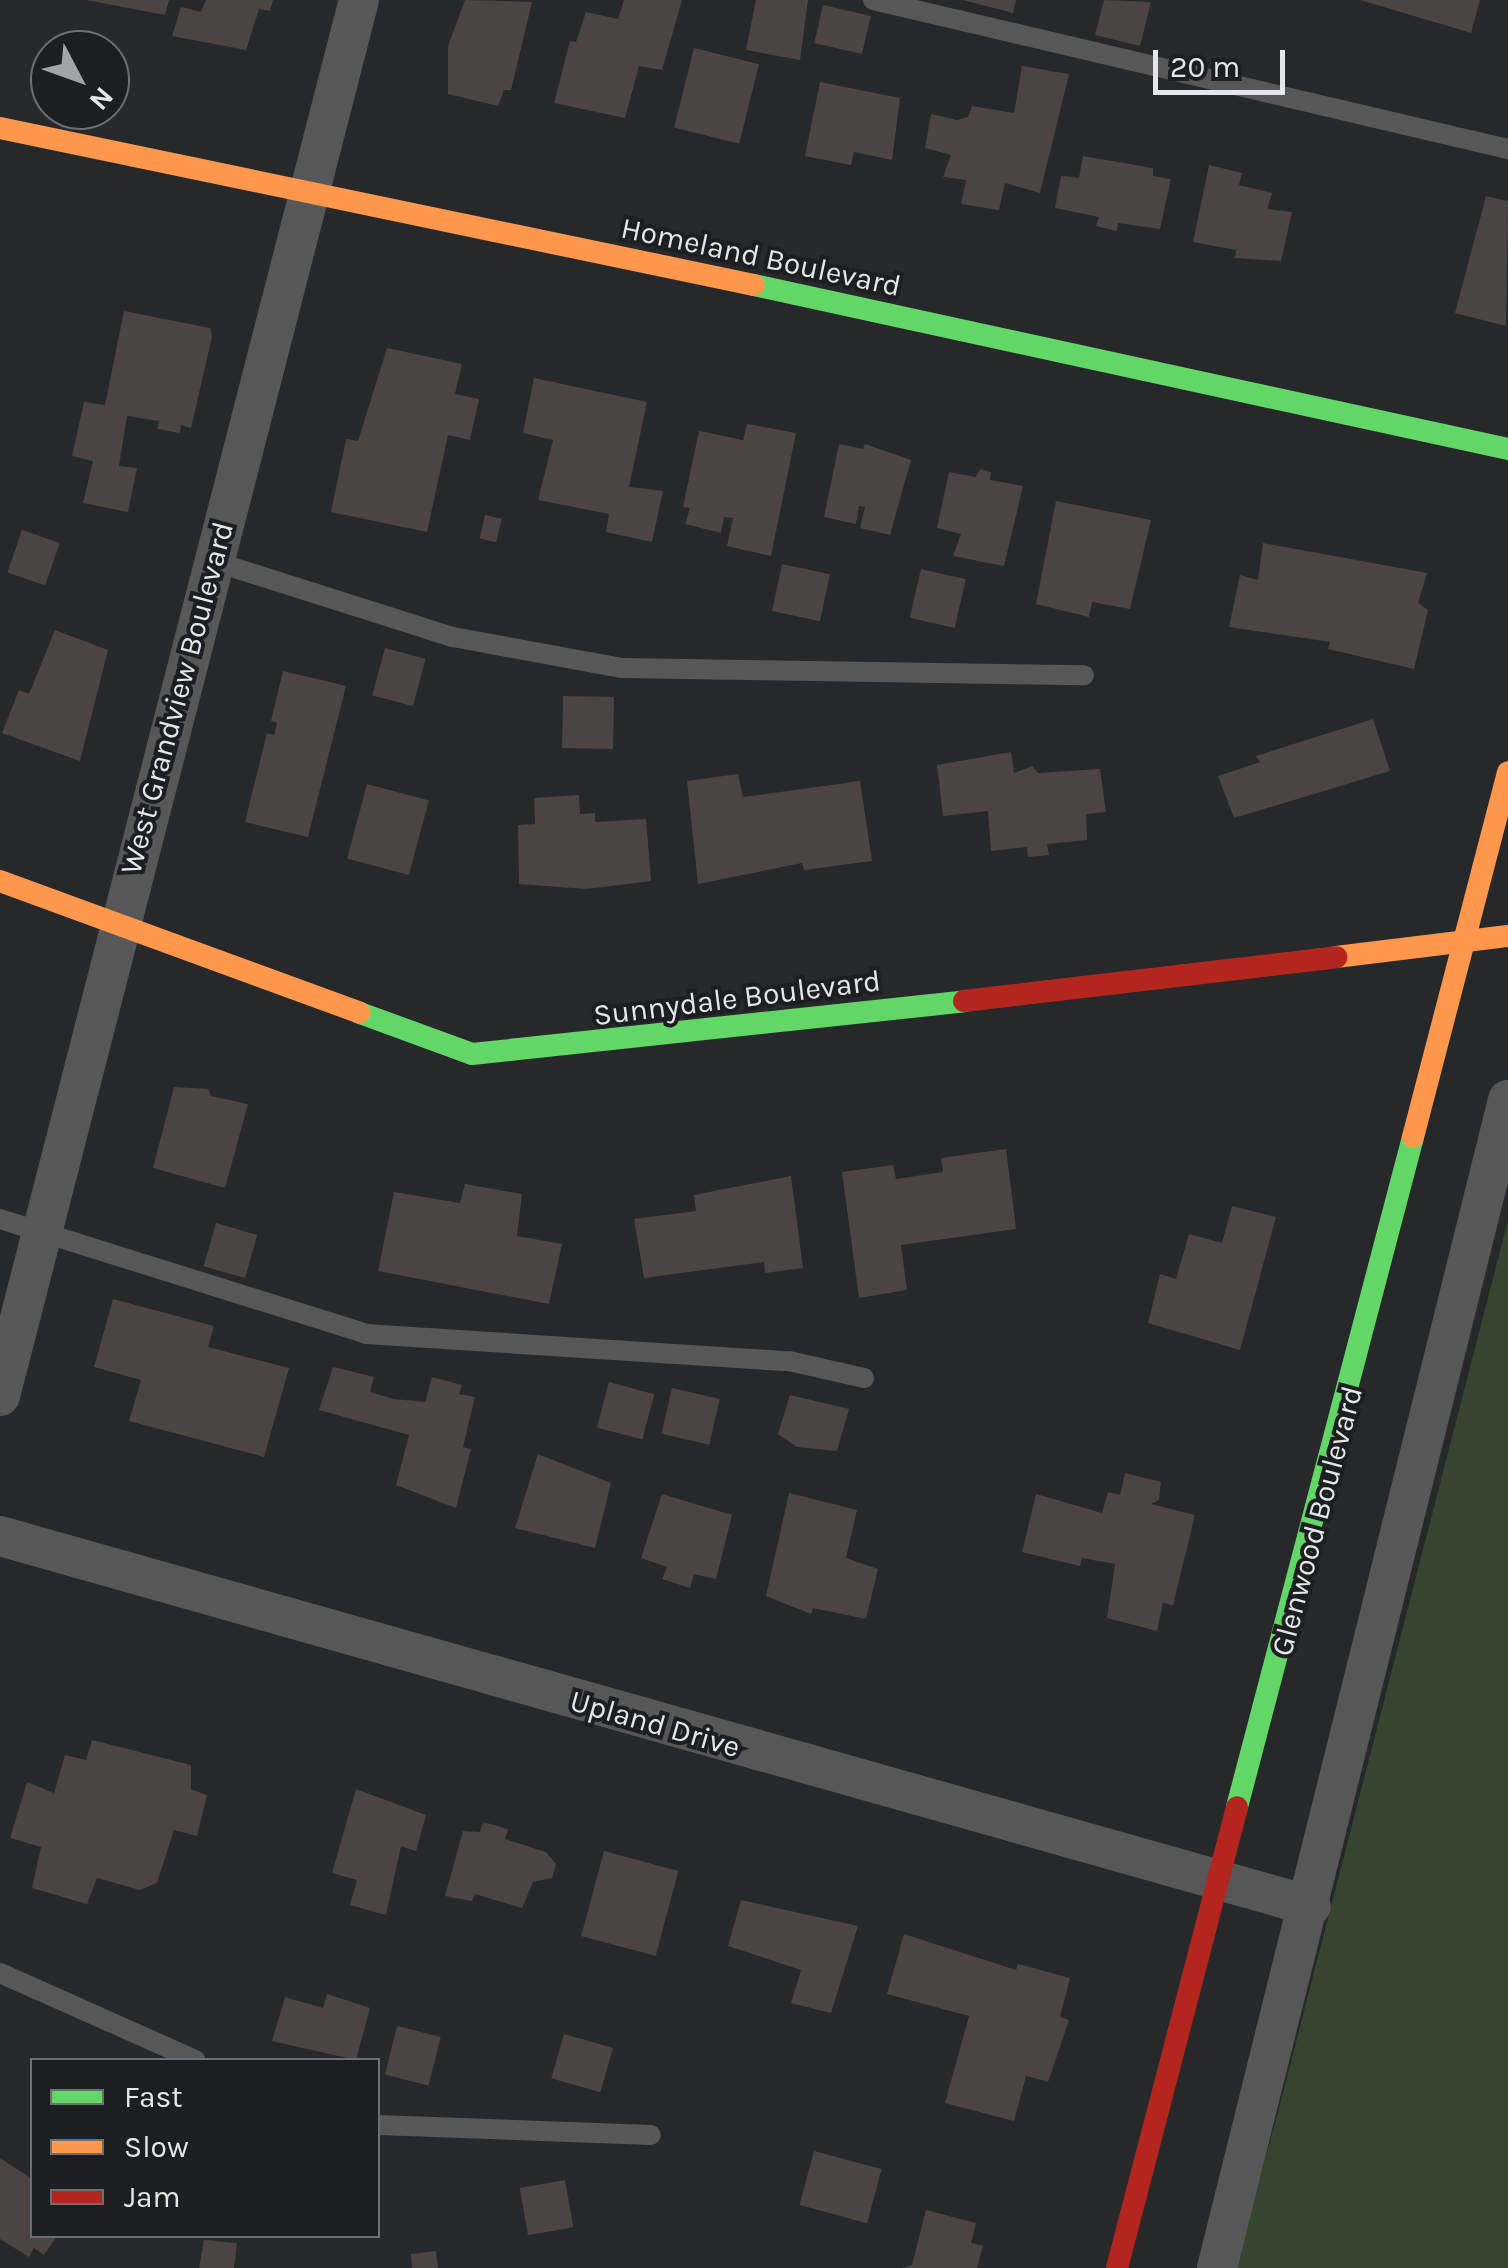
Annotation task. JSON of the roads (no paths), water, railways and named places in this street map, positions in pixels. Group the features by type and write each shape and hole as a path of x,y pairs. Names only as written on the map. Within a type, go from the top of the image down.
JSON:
{"street":[{"name":"West Grandview Boulevard","path":"0,1396 116,925 359,0"},
{"name":"Homeland Boulevard","path":"0,128 310,188 1508,450"},
{"name":"Glenwood Boulevard","path":"1117,2268 1222,1880 1508,772"},
{"name":"Sunnydale Boulevard","path":"0,881 472,1054 597,1046 1466,937 1508,936"},
{"path":"1217,2268 1311,1906 1508,1100"},
{"name":"Upland Drive","path":"0,1536 1311,1906"}],"lane":[{"path":"873,0 1508,149"},
{"path":"214,562 452,638 622,668 1084,675"},
{"path":"0,1218 366,1334 789,1361 864,1378"},
{"path":"0,1973 191,2058"},
{"path":"380,2125 651,2135"}]}
